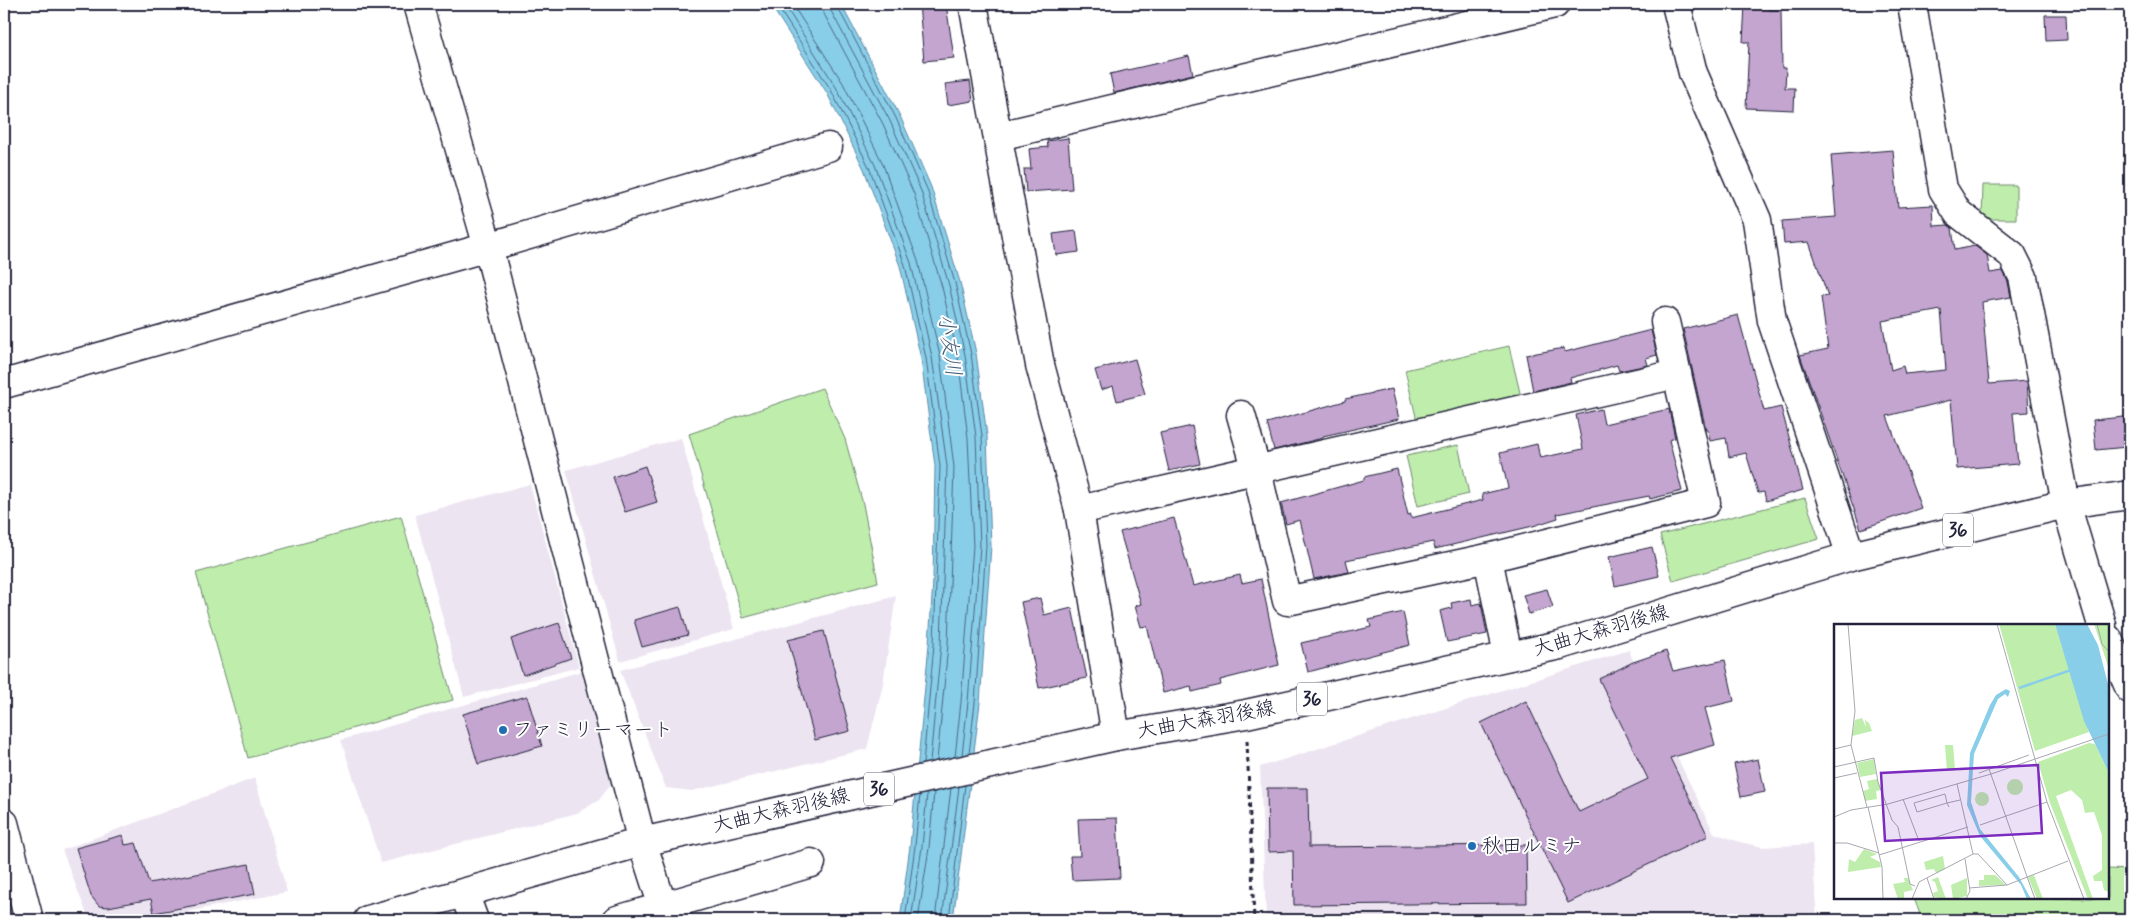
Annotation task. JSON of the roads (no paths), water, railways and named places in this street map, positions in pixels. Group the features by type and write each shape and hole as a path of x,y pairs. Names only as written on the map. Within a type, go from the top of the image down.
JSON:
{"street":[{"path":"418,4 488,247 642,842 663,907"},
{"path":"973,4 1040,365 1078,510 1116,736"},
{"path":"999,136 1555,4"},
{"path":"1676,4 1693,73 1757,220 1772,321 1851,556"},
{"path":"1912,4 1944,189 1958,213 2012,255 2023,277 2066,504 2102,624"},
{"path":"4,384 488,247 828,147"},
{"path":"1241,415 1257,471 1287,600 1488,558 1706,503 1665,322"},
{"path":"1078,510 1257,471 1677,374"},
{"name":"大曲大森羽後線","path":"368,920 642,842 1116,736 1246,714 1560,645 1851,556 2066,504 2130,495"},
{"path":"1488,558 1508,656"},
{"path":"2109,640 2130,689"},
{"path":"4,823 29,920"},
{"path":"617,920 811,863"},
{"path":"464,893 474,920"}],"water":[{"name":"小友川","path":"770,4 839,4 843,8 900,116 931,187 960,282 976,353 987,436 991,546 980,703 953,920 900,920 910,846 929,644 933,580 935,466 921,359 900,266 864,169 827,93"}],"place":[{"name":"ファミリーマート","path":"503,730"},
{"name":"秋田ルミナ","path":"1472,846"}]}
